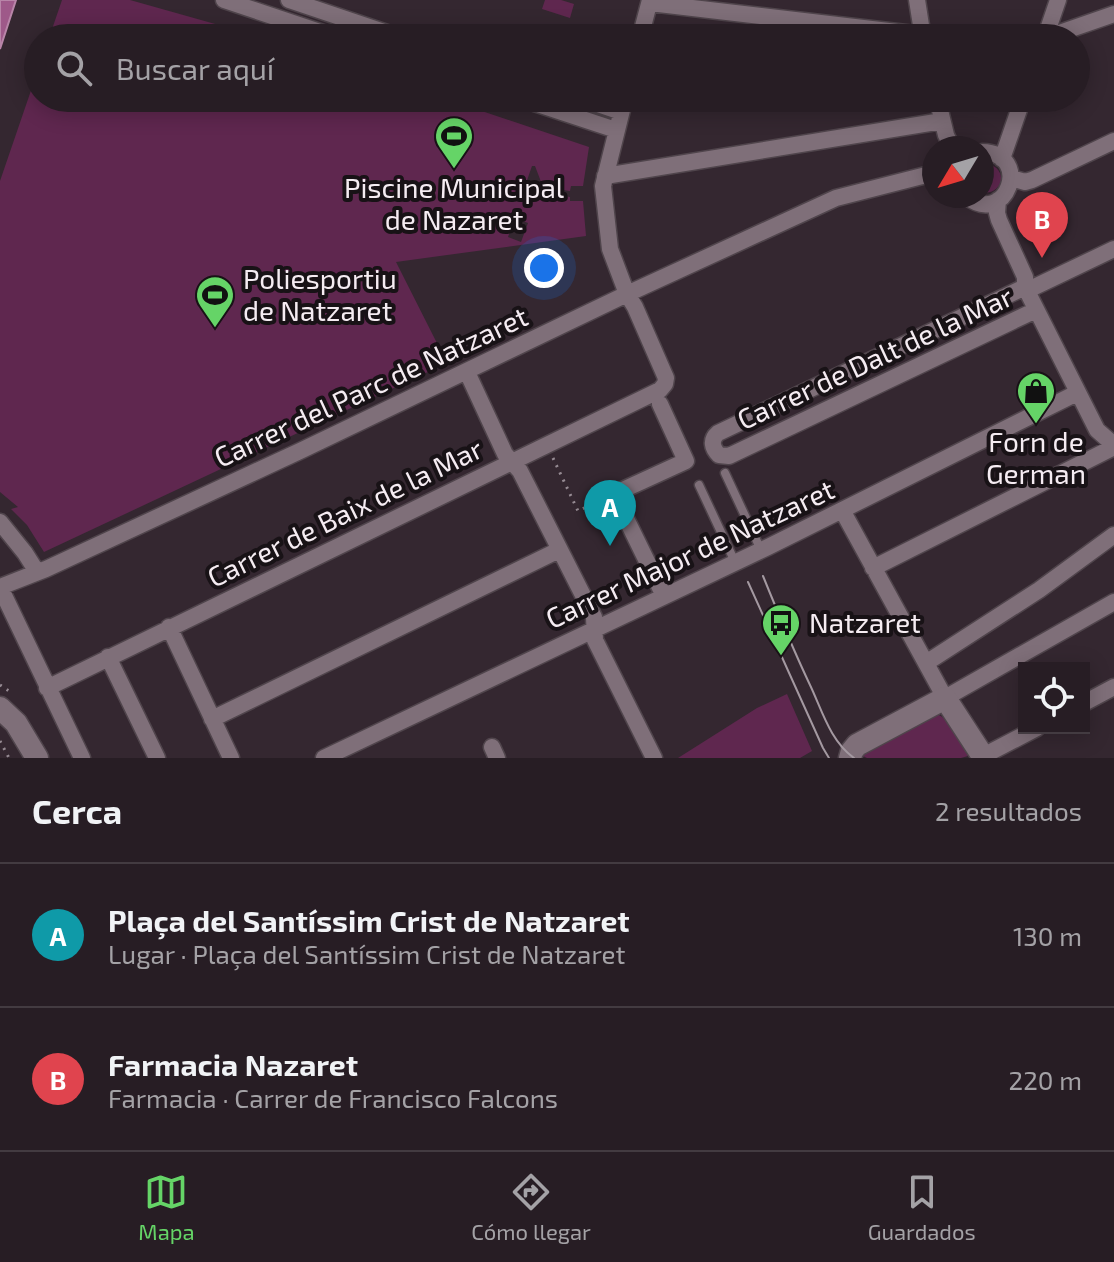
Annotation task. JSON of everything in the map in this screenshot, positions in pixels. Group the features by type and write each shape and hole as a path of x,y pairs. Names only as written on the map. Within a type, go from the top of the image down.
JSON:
{"street":[{"path":"224,0 296,24"},
{"path":"289,0 360,24"},
{"path":"917,0 921,24"},
{"path":"1050,24 1058,0"},
{"path":"644,24 650,2 827,24"},
{"path":"1085,24 1114,14"},
{"path":"561,112 616,130"},
{"path":"621,112 603,186 610,249 627,294"},
{"path":"940,112 948,136"},
{"path":"1002,159 1018,112"},
{"path":"605,176 942,121"},
{"path":"1011,178 1025,182 1032,180 1114,141"},
{"path":"994,154 1010,170 1011,178 1010,187 994,201"},
{"name":"Carrer del Parc de Natzaret","path":"0,587 300,451 836,198 922,176"},
{"path":"873,568 1114,446 1097,430 1026,289 1025,277 999,220 998,200"},
{"path":"979,208 1016,282 1026,289"},
{"path":"1026,289 1114,249"},
{"name":"Carrer de Dalt de la Mar","path":"1026,289 718,433 713,439 713,447 719,455 729,456 1036,310"},
{"name":"Carrer de Baix de la Mar","path":"47,688 653,394 665,384 666,378 627,294"},
{"path":"467,372 505,454 520,471 594,617 595,640 655,758"},
{"name":"Carrer Major de Natzaret","path":"324,758 761,550 1077,393"},
{"path":"660,404 686,461 614,494 664,596"},
{"path":"842,510 945,698 981,757 1025,734"},
{"path":"0,522 37,572"},
{"path":"926,663 1039,590 1114,535"},
{"path":"212,719 559,550"},
{"path":"0,587 82,758"},
{"path":"839,758 1114,602"},
{"path":"169,627 231,758"},
{"path":"108,657 157,758"},
{"path":"1090,700 1114,687"},
{"path":"0,708 16,723 36,758"}],"lane":[{"path":"725,473 761,550"},
{"path":"699,485 735,562"}],"path":[{"path":"551,454 578,511 614,494"},
{"path":"0,741 9,758"}],"shaded area":[{"path":"0,0 16,0 0,49"},
{"path":"62,0 130,0 215,24 54,24"},
{"path":"545,0 574,4 570,18 542,9"},
{"name":"Poliesportiu de Natzaret","path":"24,111 485,112 589,147 583,186 571,186 570,191 543,187 535,166 532,166 524,189 570,197 570,201 583,201 586,236 396,262 447,363 44,552 27,525 11,509 18,507 0,492 0,181","holes":["515,218 528,223 521,242 508,237"]},
{"path":"994,167 1001,178 994,190"},
{"path":"787,694 812,751 800,758 678,758 757,708"},
{"path":"932,712 950,724 968,756 867,758 859,754"}],"tram line":[{"path":"763,576 828,724 839,743 854,758"},
{"path":"748,582 829,758"}],"place":[{"name":"Piscine Municipal de Nazaret","path":"454,170"},
{"name":"Farmacia Nazaret","path":"1042,258"},
{"name":"Poliesportiu de Natzaret","path":"215,329"},
{"name":"Forn de German","path":"1036,425"},
{"name":"Plaça del Santíssim Crist de Natzaret","path":"610,546"},
{"name":"Natzaret","path":"781,657"}]}
